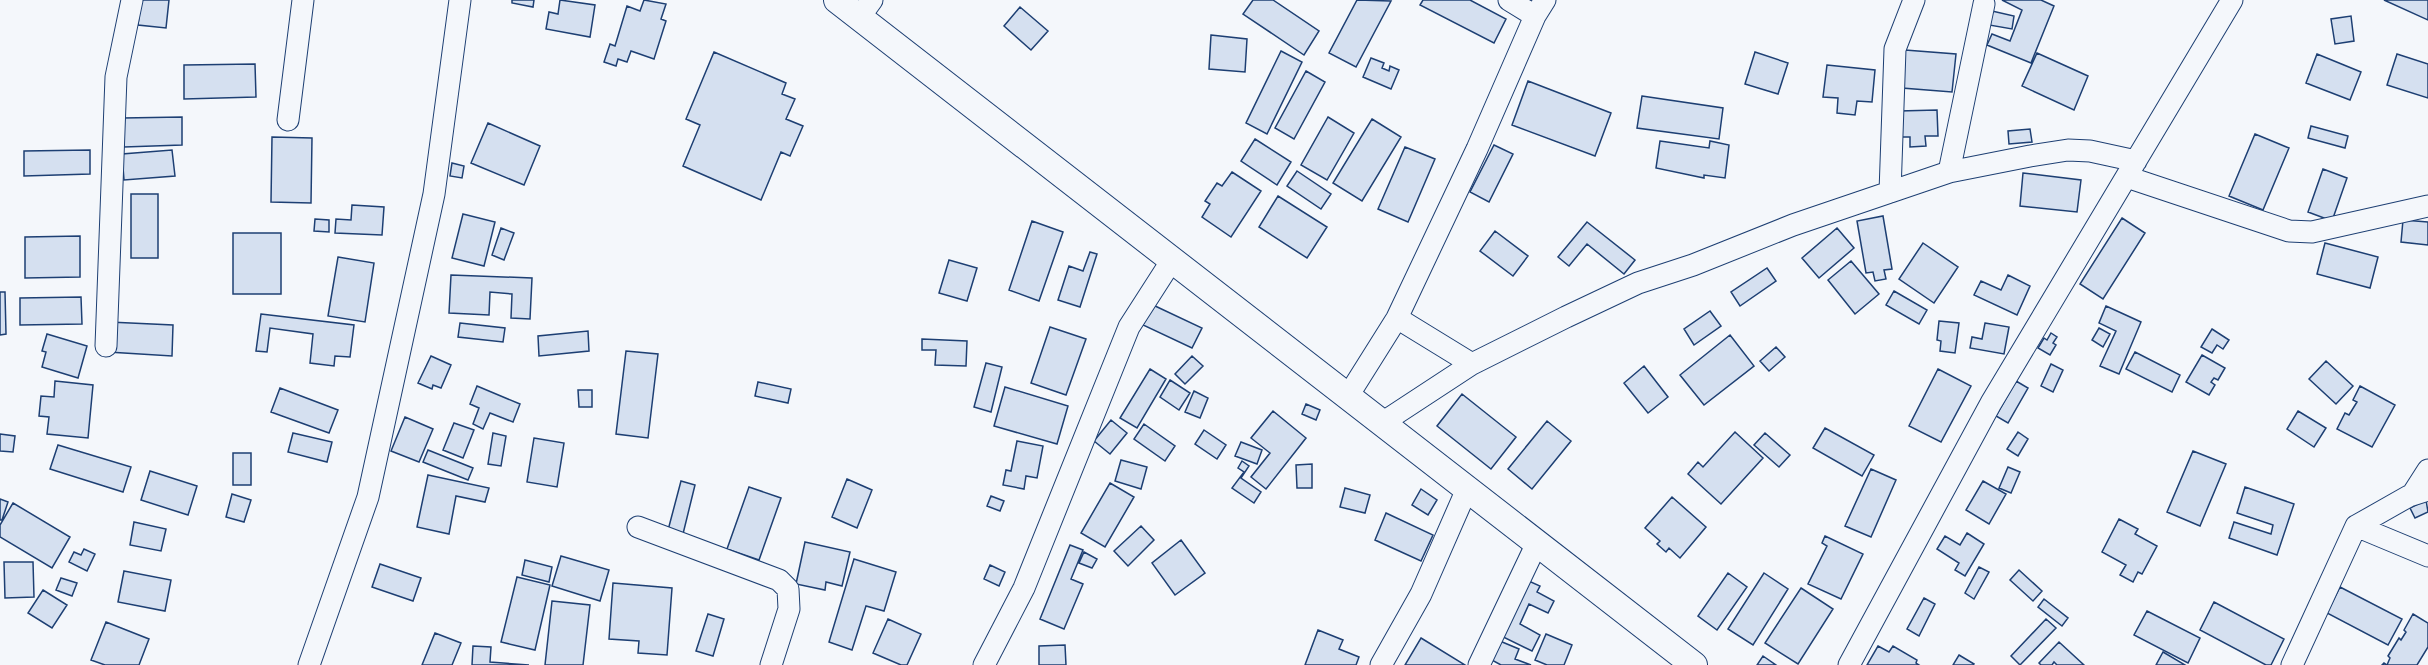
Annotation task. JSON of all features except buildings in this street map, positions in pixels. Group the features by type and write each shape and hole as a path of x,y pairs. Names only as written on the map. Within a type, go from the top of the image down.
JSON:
{"main road":[{"path":"837,0 866,9 1172,260 1694,665"}],"street":[{"path":"106,346 116,77 132,0"},
{"path":"288,120 303,0"},
{"path":"309,665 368,497 435,194 460,0"},
{"path":"1348,396 1397,318 1477,150 1540,8 1509,0"},
{"path":"1890,192 1895,49 1914,0"},
{"path":"1850,665 1991,403 2232,0"},
{"path":"1949,172 1984,4"},
{"path":"1382,423 1472,364 1638,283 1693,265 1793,225 1949,172 2068,150 2090,152 2289,231 2312,232 2428,206"},
{"path":"984,665 1024,588 1129,327 1172,260"},
{"path":"1397,318 1472,364"},
{"path":"2292,665 2356,526 2420,493 2428,470"},
{"path":"1381,665 1421,594 1467,489"},
{"path":"2356,526 2428,556"},
{"path":"638,527 779,580 788,589 789,609 771,665"},
{"path":"1479,665 1538,543"}]}
